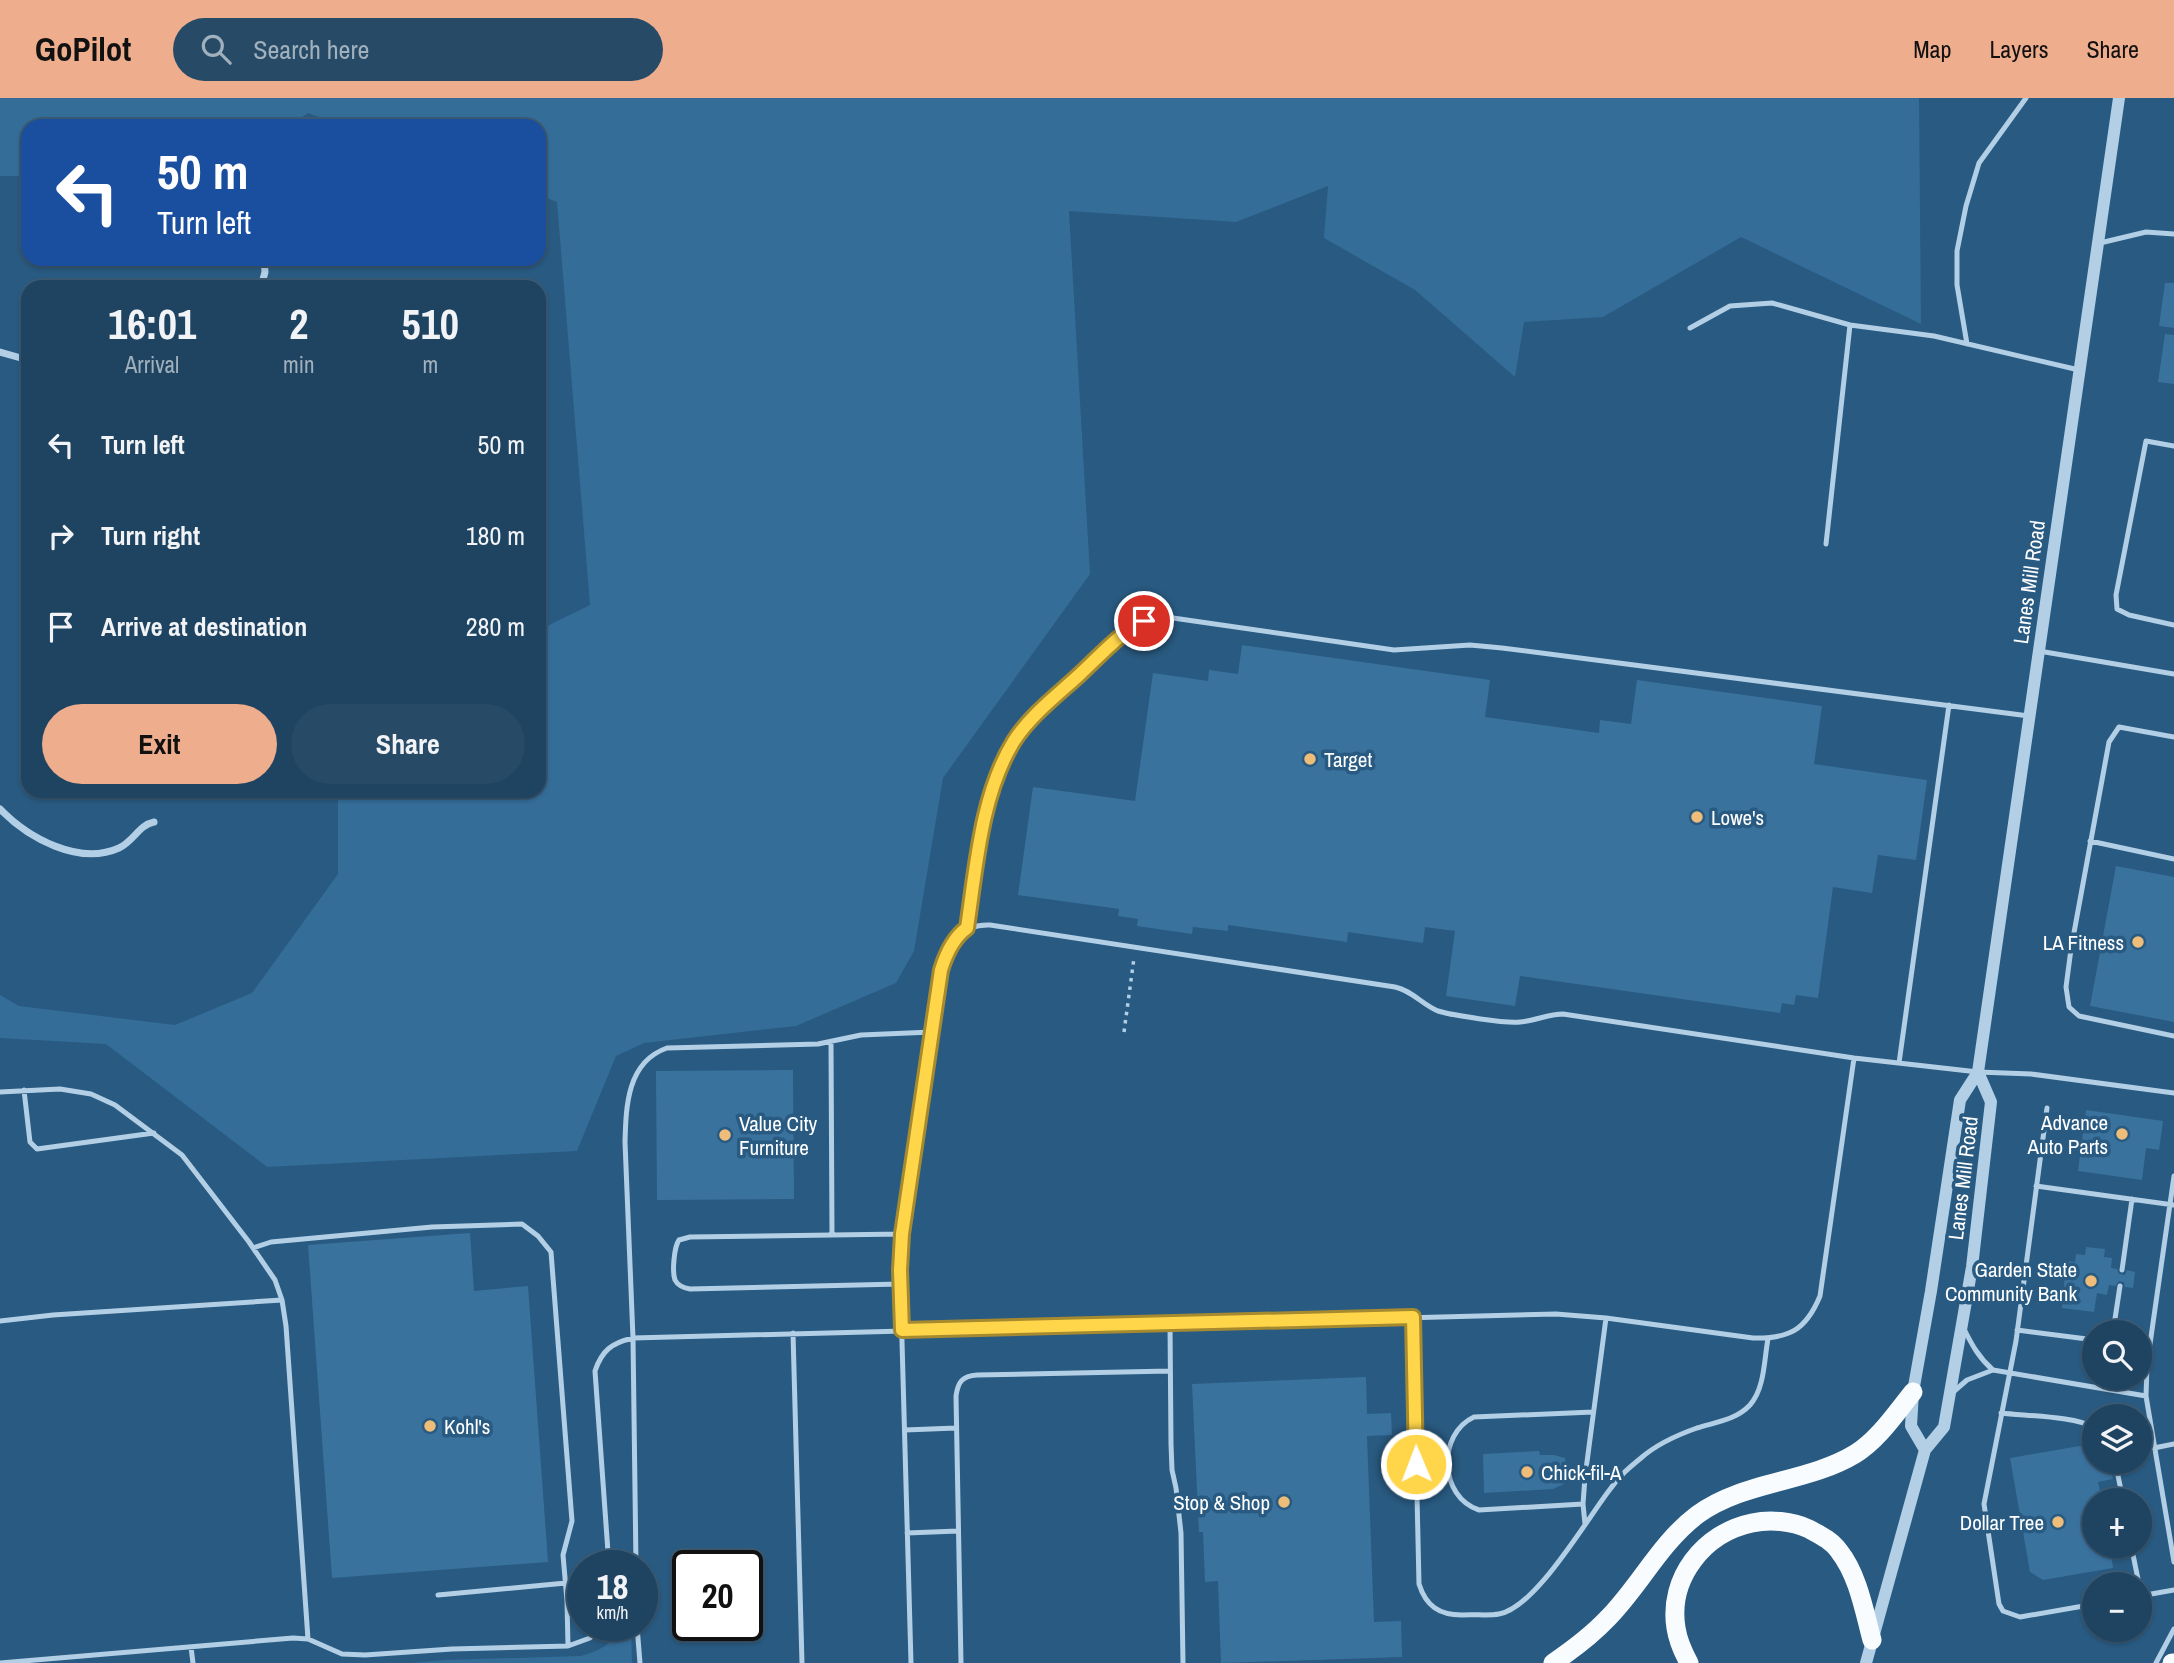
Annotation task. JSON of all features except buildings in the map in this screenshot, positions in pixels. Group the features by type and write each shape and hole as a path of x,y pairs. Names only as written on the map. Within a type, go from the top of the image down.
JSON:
{"highway":[{"path":"1553,1663 1607,1619 1671,1541 1697,1516 1731,1497 1831,1467 1858,1452 1882,1429 1913,1392"},
{"path":"1689,1663 1675,1628 1675,1605 1685,1571 1707,1544 1721,1534 1738,1526 1761,1521 1784,1522 1803,1527 1826,1538 1838,1549 1850,1567 1872,1640"}],"street":[{"name":"Lanes Mill Road","path":"1925,1450 1910,1426 1913,1392 1960,1100 1978,1072 2119,98"},
{"path":"0,352 21,358"},
{"path":"0,809 34,836 51,844 91,854 122,847 147,824 154,822"},
{"name":"Lanes Mill Road","path":"1866,1663 1925,1450 1944,1427 1972,1267 1991,1102 1978,1072"}],"lane":[{"path":"1967,344 1957,285 1957,251 1966,206 1979,163 2026,98"},
{"path":"2097,244 2146,232 2174,234"},
{"path":"1690,328 1730,306 1772,303 1850,326 1934,336 2079,370"},
{"path":"1826,544 1850,326"},
{"path":"2174,446 2146,441 2116,595 2117,609 2129,615 2174,625"},
{"path":"967,928 993,787 1015,740 1032,718 1112,644 1144,621 1173,618 1394,650 1470,645 1502,648 2030,716"},
{"path":"2039,651 2174,674"},
{"path":"1899,1063 1949,705"},
{"path":"2174,737 2119,727 2109,742 2066,987 2069,1007 2079,1016 2174,1037"},
{"path":"2090,841 2174,859"},
{"path":"911,1663 900,1284 902,1234 944,960 958,934 967,928 990,925 1400,988 1434,1009 1451,1014 1517,1023 1563,1014 1854,1058 1978,1072 2031,1074 2174,1093"},
{"path":"636,1550 626,1110 637,1071 655,1052 667,1048 818,1044 861,1035 932,1031"},
{"path":"831,1042 832,1235"},
{"path":"608,1550 595,1371 602,1353 619,1341 633,1338 1556,1314 1753,1338 1768,1339 1792,1332 1814,1311 1820,1296 1854,1058"},
{"path":"0,1092 60,1088 91,1094 115,1105 182,1155 275,1280 282,1300 286,1326 308,1639"},
{"path":"24,1090 30,1142 37,1149 154,1133"},
{"path":"2048,1108 2017,1329 1984,1504 1999,1604 2003,1611 2020,1617 2082,1606"},
{"path":"2174,1176 2172,1205 2147,1365 2146,1396 2174,1562"},
{"path":"2036,1186 2172,1205"},
{"path":"2122,1270 2132,1199"},
{"path":"253,1248 271,1242 432,1227 522,1224 538,1236 551,1252 572,1521 563,1555 568,1646"},
{"path":"900,1284 690,1289 675,1280 674,1246 679,1240 690,1237 902,1234"},
{"path":"2115,1320 2120,1286"},
{"path":"0,1321 282,1300"},
{"path":"1413,1317 1419,1584 1423,1597 1438,1612 1449,1615 1500,1614 1509,1610 1548,1576 1623,1474 1652,1449 1685,1433 1727,1420 1749,1407 1756,1398 1760,1385 1768,1339"},
{"path":"1585,1524 1585,1477 1606,1318"},
{"path":"1170,1324 1172,1470 1181,1533 1183,1663"},
{"path":"1963,1326 1975,1351 1993,1370 2146,1396"},
{"path":"2017,1329 2082,1338"},
{"path":"793,1334 802,1663"},
{"path":"1950,1395 1967,1380 1993,1370"},
{"path":"961,1663 956,1428 956,1396 960,1380 966,1376 1170,1371"},
{"path":"1583,1504 1479,1510 1470,1507 1460,1500 1452,1489 1448,1459 1455,1432 1464,1421 1474,1417 1593,1412"},
{"path":"2001,1413 2082,1423"},
{"path":"905,1430 956,1428"},
{"path":"2154,1448 2174,1444"},
{"path":"908,1533 958,1531"},
{"path":"438,1595 566,1583"},
{"path":"2152,1593 2174,1590"},
{"path":"2156,1663 2174,1629"},
{"path":"0,1663 293,1638 308,1639 342,1654 365,1655 452,1648 568,1646 582,1641"},
{"path":"638,1641 640,1663"},
{"path":"191,1647 193,1663"}],"path":[{"path":"1124,1032 1134,959 1140,948"}],"shaded area":[{"path":"0,98 1919,98 1921,324 1741,237 1603,317 1524,322 1515,377 1415,290 1324,238 1328,186 1236,222 1069,211 1090,574 943,778 914,951 896,983 796,1026 644,1043 616,1056 577,1151 267,1167 106,1044 0,1038 0,995 19,1006 175,1025 252,993 338,874 338,798 546,798 546,627 590,605 557,202 546,198 546,119 325,119 308,113 299,119 21,119 21,176 0,176"},
{"path":"611,1641 631,1641 632,1663 411,1663 581,1656"}],"place":[{"name":"Target","path":"1310,759"},
{"name":"Lowe's","path":"1697,817"},
{"name":"LA Fitness","path":"2138,942"},
{"name":"Advance Auto Parts","path":"2122,1134"},
{"name":"Value City Furniture","path":"725,1135"},
{"name":"Garden State Community Bank","path":"2091,1281"},
{"name":"Kohl's","path":"430,1426"},
{"name":"Chick-fil-A","path":"1527,1472"},
{"name":"Stop & Shop","path":"1284,1502"},
{"name":"Dollar Tree","path":"2058,1522"}],"route":[{"path":"1144,621 1122,635 1032,718 1015,740 993,787 977,862 967,928 958,934 941,970 902,1234 902,1330 1413,1317 1416,1464"}]}
